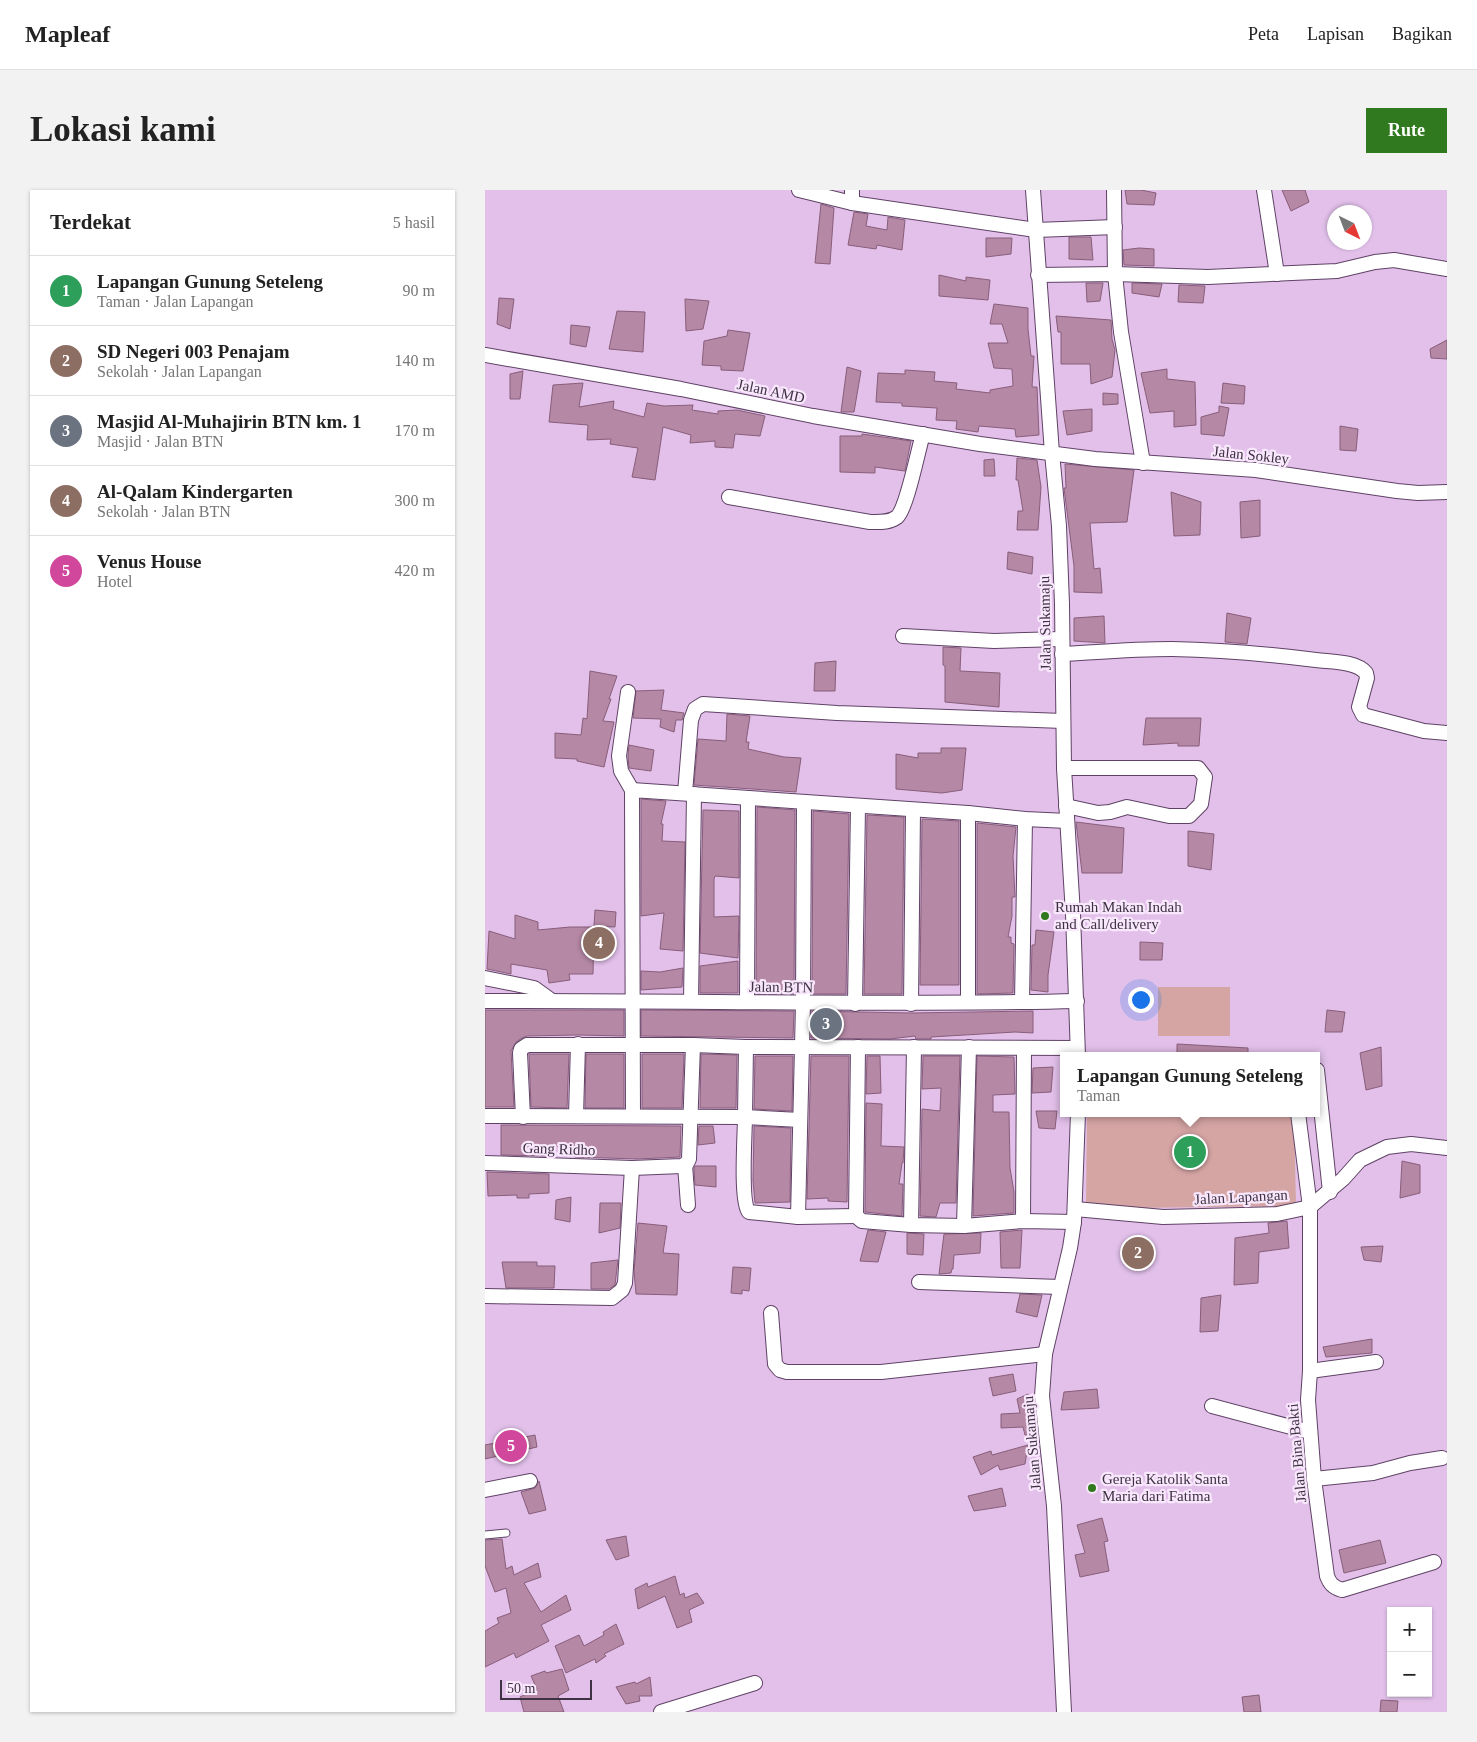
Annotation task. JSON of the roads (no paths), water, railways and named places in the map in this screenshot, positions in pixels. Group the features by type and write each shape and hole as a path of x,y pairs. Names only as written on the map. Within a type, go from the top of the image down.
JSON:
{"street":[{"path":"799,190 852,196 1036,230 1115,227"},
{"name":"Jalan Sukamaju","path":"1033,190 1038,275 1059,526 1063,639 1064,768 1077,1001 1078,1052"},
{"path":"1113,190 1115,274 1125,366 1143,463"},
{"path":"1264,190 1277,274"},
{"path":"1038,275 1115,274 1208,278 1337,270 1394,260 1447,268"},
{"name":"Jalan AMD","path":"485,355 681,389 813,416 1052,453"},
{"path":"729,497 870,522 882,523 889,521 899,515 903,507 923,434"},
{"name":"Jalan Sokley","path":"1052,453 1143,463 1256,470 1397,491 1418,493 1447,492"},
{"path":"903,636 994,642 1063,639"},
{"path":"1062,654 1141,650 1204,650 1347,664 1367,673 1359,707 1363,715 1425,731 1447,733"},
{"path":"628,692 619,756 621,771 632,790 633,1116"},
{"path":"691,1001 691,720 695,709 703,704 837,713 1063,721"},
{"path":"1064,768 1198,768 1205,777 1201,804 1189,816 1169,816 1127,808 1098,813 1066,806"},
{"path":"632,790 1067,821"},
{"path":"747,1002 748,798"},
{"path":"798,1216 803,1004 804,802"},
{"path":"855,1004 858,806"},
{"path":"911,1004 913,810"},
{"path":"968,813 968,1002"},
{"path":"1022,1002 1025,819"},
{"path":"485,978 534,988 552,1001"},
{"name":"Jalan BTN","path":"485,1001 634,1000 803,1004 911,1004 1077,1001"},
{"path":"577,1116 578,1044"},
{"path":"523,1117 521,1049 527,1045 969,1047 1024,1048 1078,1052"},
{"path":"688,1205 685,1165 689,1159 693,1045"},
{"path":"745,1117 746,1047"},
{"path":"856,1216 858,1047"},
{"path":"911,1225 914,1047"},
{"path":"964,1226 969,1047"},
{"path":"1023,1221 1024,1048"},
{"path":"1320,1100 1329,1192"},
{"path":"485,1116 690,1116 800,1120"},
{"name":"Jalan Lapangan","path":"745,1117 744,1190 747,1210 756,1214 856,1216 862,1221 911,1225 964,1226 1075,1215 1163,1217 1277,1214 1310,1207 1329,1192 1360,1160 1387,1147 1411,1144 1447,1148"},
{"name":"Jalan Sukamaju","path":"1064,1712 1054,1506 1042,1396 1045,1354 1070,1248 1075,1215 1078,1117"},
{"name":"Jalan Bina Bakti","path":"1299,1117 1310,1207 1310,1371 1308,1400 1314,1479 1327,1576 1331,1584 1341,1590 1434,1562"},
{"name":"Gang Ridho","path":"485,1163 632,1168 685,1165"},
{"path":"485,1296 612,1298 618,1295 625,1282 632,1168"},
{"path":"919,1282 1061,1287"},
{"path":"771,1313 775,1364 780,1370 787,1372 881,1372 1045,1354"},
{"path":"1310,1371 1376,1362"},
{"path":"1212,1406 1310,1432"},
{"path":"1314,1479 1373,1473 1410,1463 1442,1458"},
{"path":"485,1490 530,1481"},
{"path":"661,1712 755,1683"}],"lane":[{"path":"485,1535 506,1533"}],"place":[{"name":"Rumah Makan Indah and Call/delivery","path":"1045,916"},
{"name":"Al-Qalam Kindergarten","path":"599,943"},
{"name":"Masjid Al-Muhajirin BTN km. 1","path":"826,1024"},
{"name":"Lapangan Gunung Seteleng","path":"1190,1152"},
{"name":"SD Negeri 003 Penajam","path":"1138,1253"},
{"name":"Venus House","path":"511,1446"},
{"name":"Gereja Katolik Santa Maria dari Fatima","path":"1092,1488"}]}
